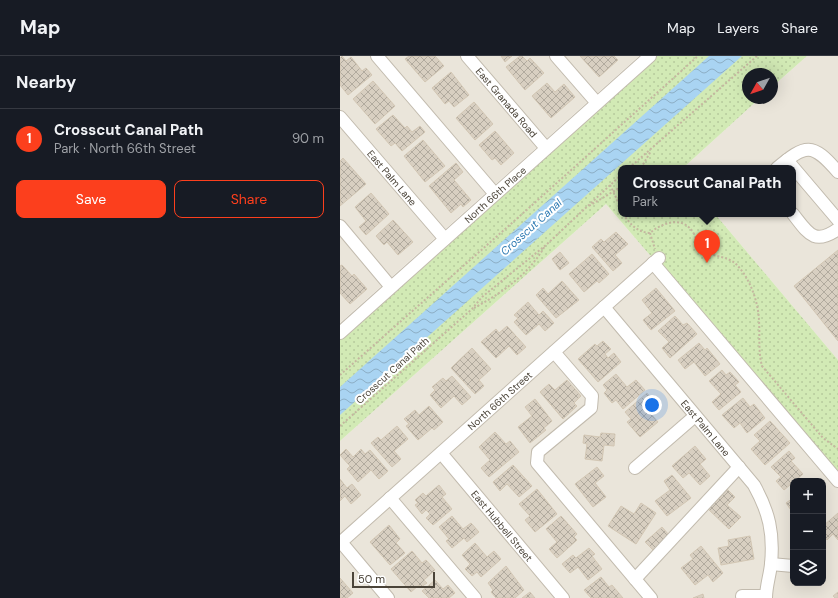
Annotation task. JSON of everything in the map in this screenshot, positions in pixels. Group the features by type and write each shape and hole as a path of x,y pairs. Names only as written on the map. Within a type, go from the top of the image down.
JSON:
{"street":[{"path":"377,56 495,194"},
{"name":"East Granada Road","path":"467,56 546,148"},
{"path":"556,56 597,103"},
{"name":"North 66th Place","path":"340,332 647,57"},
{"name":"East Palm Lane","path":"340,117 445,239"},
{"path":"781,165 798,151 808,148 816,151 838,172"},
{"path":"787,160 791,165"},
{"path":"796,171 838,220"},
{"path":"794,217 808,234 815,237 830,234 838,229"},
{"path":"340,226 391,287"},
{"path":"656,260 838,482"},
{"name":"North 66th Street","path":"340,543 656,260"},
{"name":"East Palm Lane","path":"604,307 754,485 766,506 770,528 771,564 766,597 742,596"},
{"path":"554,352 592,396 591,408 538,452 537,463 651,598"},
{"path":"635,468 695,416"},
{"name":"East Hubbell Street","path":"440,453 563,598"},
{"path":"635,579 739,467"},
{"path":"390,498 475,598"},
{"path":"340,543 388,598"},
{"path":"771,564 790,566"}],"path":[{"path":"340,375 530,208 698,56"},
{"path":"633,165 652,150 756,56"},
{"path":"643,165 652,150"},
{"name":"Crosscut Canal Path","path":"340,426 472,309 482,297 546,245 618,178"},
{"path":"610,185 618,201"},
{"name":"Crosscut Canal Path","path":"586,208 618,190"},
{"path":"626,217 636,229 643,233 650,233 659,226 671,221 687,225 694,233 698,245 704,251 727,258 736,264 749,283 758,308 760,358 762,366 808,422 823,438 838,449"},
{"path":"650,233 656,260"},
{"name":"Crosscut Canal Path","path":"472,309 501,292 518,279 539,257 546,245"}],"shaded area":[{"path":"340,56 639,56 340,323"},
{"path":"807,56 838,56 838,360 718,217 796,217 796,165 686,165 753,104 778,104 778,82"},
{"path":"606,204 648,253 668,273 838,475 838,598 340,598 340,441"}],"green space":[{"path":"650,56 807,56 778,82 778,68 742,68 742,104 753,104 686,165 618,165 618,217 718,217 838,360 838,475 668,273 648,253 606,204 340,441 340,333"}],"water":[{"name":"Crosscut Canal","path":"709,56 742,56 620,165 618,165 618,167 340,415 340,387"}],"building":[{"path":"342,56 346,61 351,57 362,71 366,68 372,75 348,95 340,85 340,58"},
{"path":"409,56 435,56 444,66 425,82 405,59"},
{"path":"501,56 512,56 505,62"},
{"path":"520,56 527,61 530,58 544,73 525,90 506,67"},
{"path":"580,56 614,56 618,60 599,77"},
{"path":"451,72 469,95 454,107 449,101 445,104 432,88"},
{"path":"373,81 395,106 375,124 353,99"},
{"path":"547,83 555,92 564,84 575,97 551,118 532,96"},
{"path":"474,102 493,124 475,140 456,118"},
{"path":"393,115 405,128 407,126 412,132 420,126 425,132 402,151 395,143 391,146 376,129"},
{"path":"495,131 514,153 501,165 495,158 492,160 479,145"},
{"path":"423,140 445,166 425,182 404,156"},
{"path":"343,158 366,184 340,206 340,161"},
{"path":"456,163 463,172 454,180 471,200 463,207 461,204 451,213 429,186"},
{"path":"371,193 389,214 366,235 359,227 366,221 355,207"},
{"path":"393,220 413,242 398,255 387,242 384,245 376,236"},
{"path":"616,232 628,244 615,255 622,263 613,271 592,247 601,239 604,242"},
{"path":"838,250 838,341 794,286"},
{"path":"560,252 569,263 560,270 552,259"},
{"path":"592,254 609,274 599,283 597,281 584,292 569,274"},
{"path":"342,265 352,276 354,274 367,289 350,304 340,293 340,266"},
{"path":"562,281 579,300 556,318 536,295 543,288 548,294"},
{"path":"656,288 675,311 651,330 643,320 652,313 642,300"},
{"path":"528,302 539,315 543,311 554,323 545,331 539,324 526,335 514,322 518,318 514,315"},
{"path":"675,316 683,325 687,323 697,334 670,358 662,348 669,342 658,331"},
{"path":"507,326 526,347 517,355 509,346 496,358 481,342 496,329 499,333"},
{"path":"603,341 611,349 605,354 608,358 614,353 621,362 598,382 578,359 595,344 597,346"},
{"path":"699,343 705,350 707,348 720,364 705,376 694,362 685,369 678,360"},
{"path":"472,348 491,369 479,380 484,386 475,394 451,368"},
{"path":"722,370 726,375 730,372 739,382 735,385 741,392 719,410 712,402 721,394 709,381"},
{"path":"616,374 627,387 636,380 645,390 623,409 616,400 612,403 604,393 607,390 603,385"},
{"path":"452,376 471,397 462,405 454,396 441,408 430,395 435,390 432,387 443,378 446,381"},
{"path":"567,380 581,396 574,403 577,406 563,419 540,392 549,384 555,390"},
{"path":"647,393 656,403 648,410 658,422 640,437 627,422 631,419 625,412"},
{"path":"743,398 750,407 754,404 765,418 747,433 740,423 734,428 722,415"},
{"path":"535,399 552,421 544,428 546,430 530,443 518,427 532,416 525,407"},
{"path":"429,406 443,422 434,430 432,428 418,440 406,426 409,424 404,419 415,410 419,415"},
{"path":"770,421 790,443 765,465 751,449 760,441 754,435"},
{"path":"397,426 408,439 394,451 401,459 392,467 371,443 378,437 381,440"},
{"path":"495,432 506,444 510,441 519,452 489,477 481,468 490,460 479,447"},
{"path":"601,433 615,434 614,446 604,445 602,461 585,459 587,444 583,443 584,435 600,437"},
{"path":"695,446 706,459 700,464 710,476 700,485 689,473 683,478 672,466"},
{"path":"346,449 353,457 361,449 365,454 370,450 388,471 379,479 371,470 358,482 347,469 350,466 340,455"},
{"path":"789,451 795,458 791,461 803,474 798,478 790,478 790,485 784,490 776,481 781,477 771,467"},
{"path":"513,465 532,486 519,497 507,484 500,491 493,482"},
{"path":"597,467 604,476 595,483 606,497 593,507 575,484"},
{"path":"672,475 691,498 667,516 655,501 670,490 664,481"},
{"path":"340,479 347,488 352,484 361,495 351,504 345,496 340,501"},
{"path":"439,485 446,494 442,497 452,509 433,525 426,518 430,514 426,510 422,514 415,505 418,503 415,500 423,493 426,496"},
{"path":"537,489 557,514 535,532 525,520 530,516 519,504"},
{"path":"727,489 735,497 727,505 741,517 729,529 708,509"},
{"path":"790,500 790,509 786,503"},
{"path":"641,503 656,513 636,544 608,526 621,506 634,514"},
{"path":"838,513 838,540 833,534 827,540 826,539 826,523"},
{"path":"452,516 463,529 471,523 479,532 467,542 464,538 452,548 446,541 449,539 439,527"},
{"path":"561,516 577,534 574,537 577,540 557,558 549,549 557,542 546,529"},
{"path":"389,525 400,539 396,543 405,553 390,565 370,542"},
{"path":"662,527 669,535 653,550 645,542"},
{"path":"750,536 754,559 721,565 718,548 729,546 728,540"},
{"path":"475,543 487,557 494,551 501,559 481,577 477,572 472,576 465,569 470,564 462,555"},
{"path":"701,546 723,573 713,582 708,575 695,585 681,568 693,559 690,555"},
{"path":"589,548 595,554 592,556 602,569 588,580 578,567 570,573 562,564 573,555 576,558"},
{"path":"412,551 422,563 426,560 435,570 424,580 427,583 421,587 419,585 411,592 391,569"},
{"path":"506,566 524,590 515,598 496,598 491,592 493,590 488,583"},
{"path":"601,577 609,587 612,585 623,598 591,598 584,590"},
{"path":"340,578 353,593 347,598 340,598"},
{"path":"435,580 443,589 448,585 455,593 449,598 429,598 422,591"},
{"path":"530,592 535,598 522,598"},
{"path":"838,592 838,598 835,598 833,596"},
{"path":"703,594 704,598 693,598"}],"place":[{"name":"Crosscut Canal Path","path":"707,263"}]}
